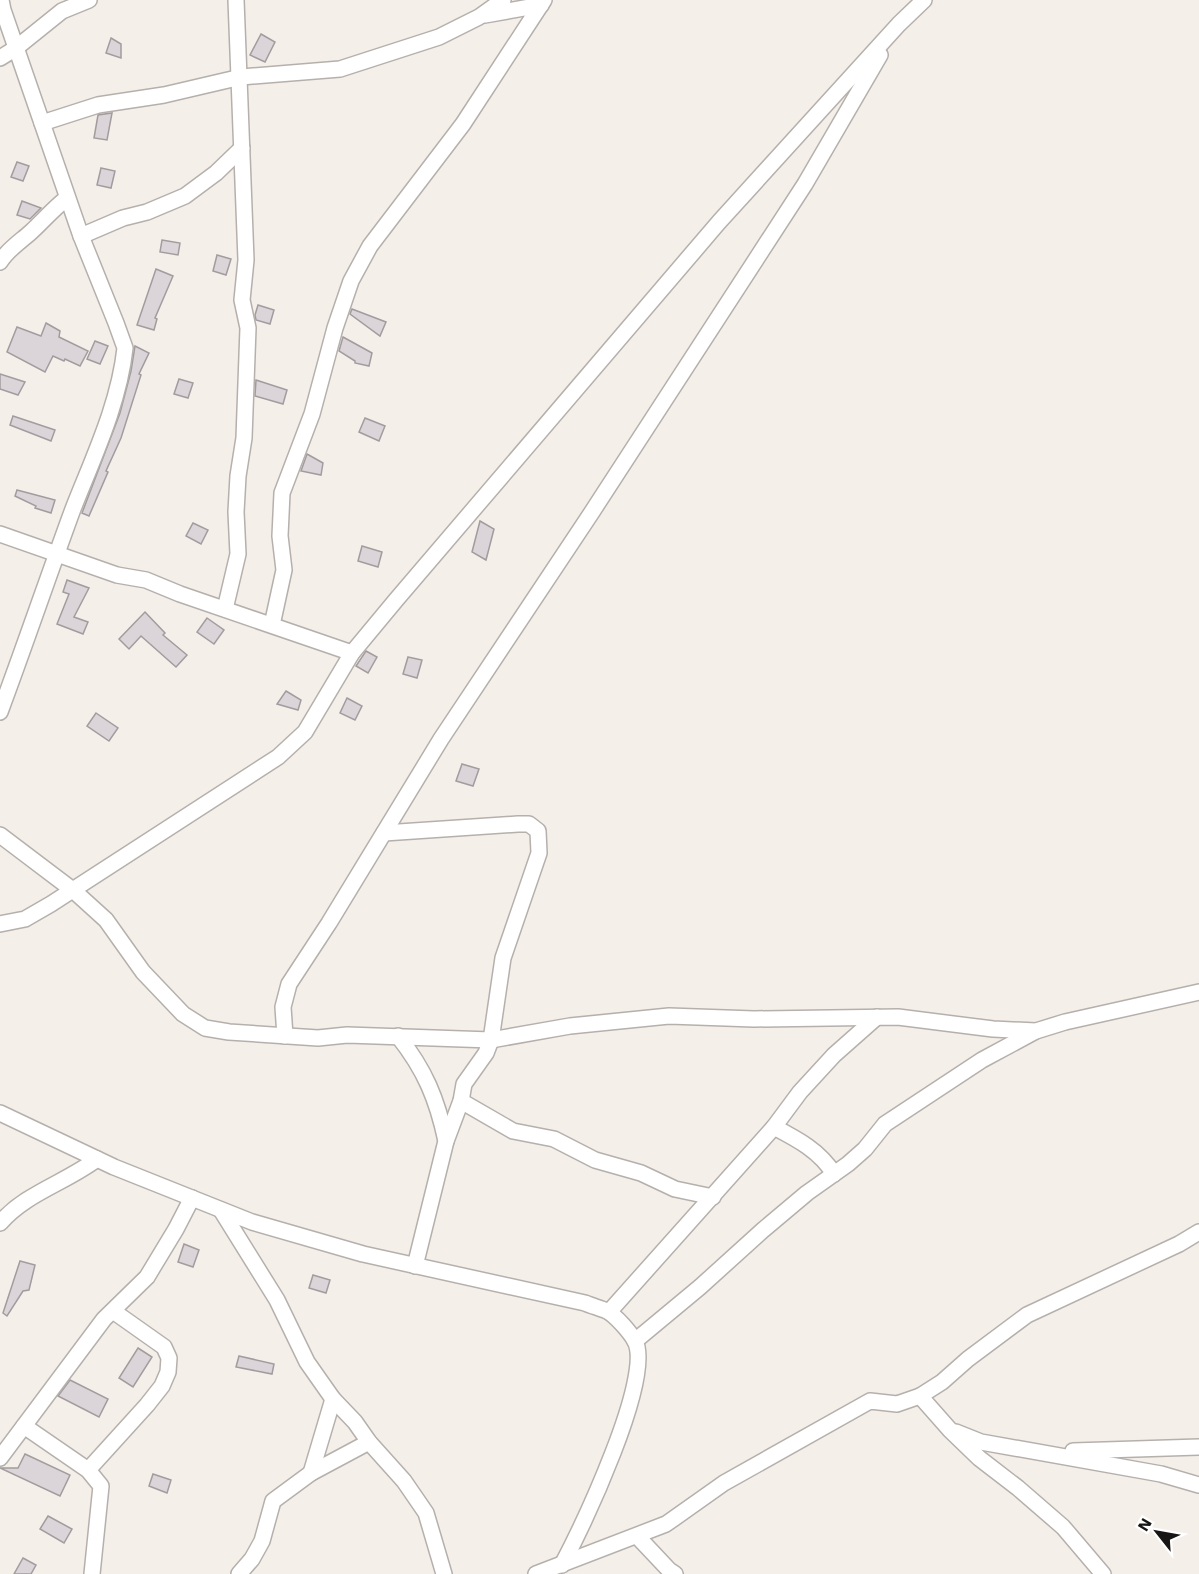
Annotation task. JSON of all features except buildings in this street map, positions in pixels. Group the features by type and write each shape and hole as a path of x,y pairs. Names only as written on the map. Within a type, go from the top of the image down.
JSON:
{"street":[{"path":"0,712 105,427 123,368 125,348 117,322 67,198 1,0"},
{"path":"0,58 62,12 89,0"},
{"path":"225,609 238,554 236,512 245,402 248,328 242,300 246,260 241,77 236,0"},
{"path":"42,123 98,105 164,95 241,77 340,69 440,38 479,17 503,0"},
{"path":"2,927 25,918 74,891 278,758 305,732 352,653 711,231 899,24 924,0"},
{"path":"479,17 543,2"},
{"path":"272,625 284,570 280,536 282,493 312,414 334,328 351,281 370,246 463,124 543,2"},
{"path":"285,1036 283,1007 289,984 441,739 586,522 805,184 899,24"},
{"path":"81,236 185,196 216,173 242,148"},
{"path":"0,262 53,208 67,198"},
{"path":"0,534 117,575 146,580 180,594 352,653"},
{"path":"384,833 518,824 529,824 538,831 538,853 504,958 491,1040 486,1053 464,1084 461,1101 446,1141 415,1266"},
{"path":"0,835 74,891 106,920 143,972 183,1014 205,1028 318,1038 347,1035 491,1040 570,1026 669,1016 754,1019 898,1017 993,1029 1036,1030"},
{"path":"635,1341 807,1193 865,1149 885,1124 982,1060 1036,1030 1199,992"},
{"path":"609,1312 774,1127 800,1092 834,1055 877,1017"},
{"path":"398,1036 414,1056 430,1084 446,1141"},
{"path":"461,1101 513,1131 554,1139 595,1160 641,1173 675,1189 713,1197"},
{"path":"0,1113 97,1159 252,1222 352,1251 585,1303 609,1312 635,1341 640,1361 624,1426 587,1516 562,1565"},
{"path":"774,1127 807,1145 834,1174"},
{"path":"0,1223 6,1208 80,1172 97,1159"},
{"path":"0,1458 104,1319 147,1276 192,1198"},
{"path":"221,1210 277,1300 307,1362 333,1399 404,1481 426,1513 444,1574"},
{"path":"536,1574 666,1524 724,1483 870,1401 897,1404 920,1396 942,1382 998,1335 1028,1315 1179,1244 1199,1232"},
{"path":"88,1470 152,1399 162,1386 168,1372 169,1358 164,1347 113,1311"},
{"path":"920,1396 979,1458 1064,1527 1102,1574"},
{"path":"311,1473 333,1399"},
{"path":"24,1426 88,1470 101,1486 92,1574"},
{"path":"950,1430 981,1442 1161,1474 1199,1485"},
{"path":"239,1574 252,1559 262,1541 273,1501 311,1473 369,1442"},
{"path":"1043,1452 1199,1447"},
{"path":"637,1536 675,1574"}]}
